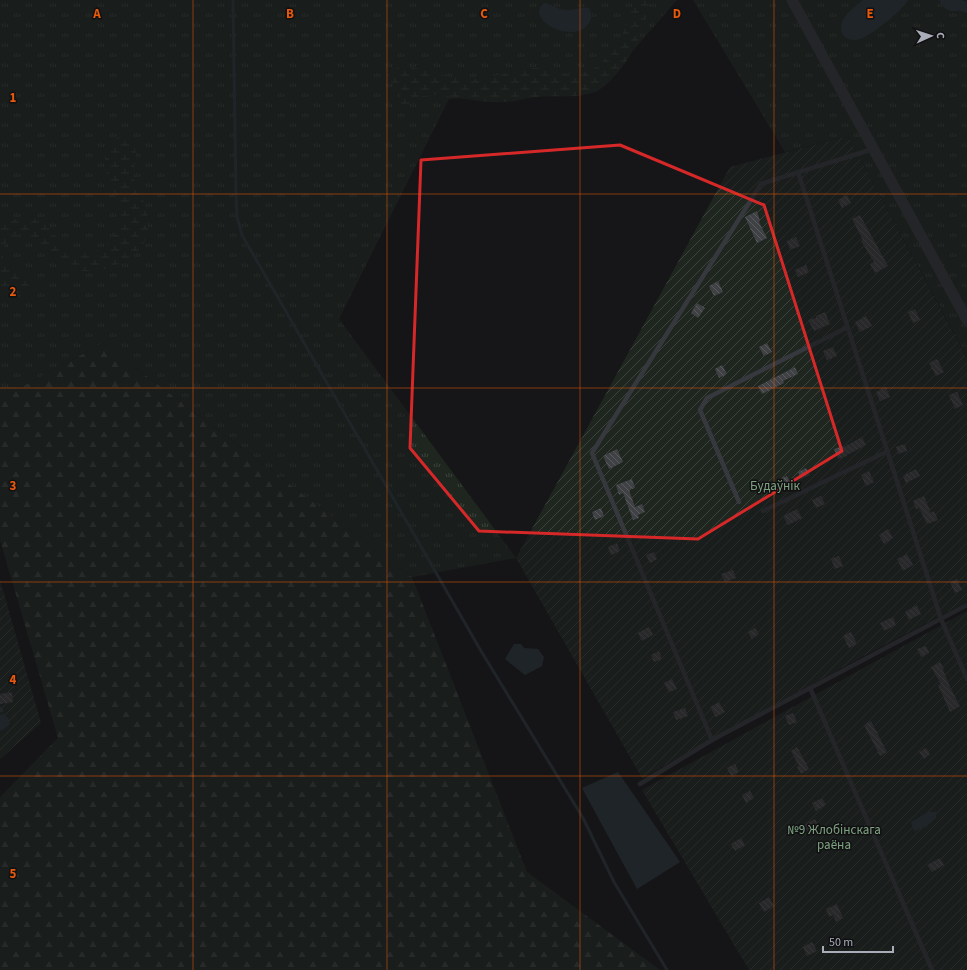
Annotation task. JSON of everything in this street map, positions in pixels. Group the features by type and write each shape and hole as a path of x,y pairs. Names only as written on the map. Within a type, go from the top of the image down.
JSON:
{"street":[{"path":"792,0 967,320"}],"lane":[{"path":"712,740 592,453 761,184 873,149"},
{"path":"798,172 941,619 967,678"},
{"path":"739,502 700,410 707,398 848,327"},
{"path":"763,511 888,451"},
{"path":"640,784 712,740 967,605"},
{"path":"810,688 932,970"}],"highlighted area":[{"path":"620,145 764,205 842,451 698,539 479,531 410,448 421,160"}],"green space":[{"path":"0,0 677,0 597,92 449,99 339,319 516,558 412,577 103,343 0,399"},
{"path":"634,0 650,0 641,33 626,62 619,71 606,85 591,93 575,96 549,96 496,102 430,95 416,98 407,106 399,108 397,105 401,92 397,86 387,79 388,72 397,68 405,67 462,79 489,77 528,68 546,69 566,74 579,74 590,71 608,56 616,45 628,22"},
{"path":"693,0 967,0 967,357 848,136 785,152"},
{"path":"126,135 134,144 136,155 134,180 146,207 148,219 146,238 141,248 124,261 113,266 98,270 82,271 70,268 63,264 32,237 22,234 16,235 5,243 3,256 6,262 11,266 29,276 33,280 33,285 30,293 21,295 0,285 0,225 4,223 22,218 36,219 48,227 67,248 81,253 99,250 112,239 118,225 119,210 115,194 105,168 105,160 111,143 118,137"},
{"name":"Будаўнік","path":"848,136 967,358 967,602 858,659 642,778 516,558 730,167"},
{"path":"103,343 412,577 527,872 660,970 0,970 0,797 58,738 0,540 0,399"},
{"path":"0,580 41,723 0,759"},
{"name":"№9 Жлобінскага раёна","path":"967,611 967,970 749,970 642,790"}],"shaded area":[{"path":"863,0 908,0 905,5 893,16 872,33 860,39 851,40 842,33 841,25 847,14"},
{"path":"939,0 962,0 967,2 967,13 962,11 949,11"},
{"path":"544,3 563,10 589,8 591,19 582,29 574,32 554,28 540,17 539,10"},
{"path":"514,644 521,644 524,648 538,649 544,657 542,666 525,675 505,659"},
{"path":"4,714 8,718 10,724 0,731 0,715"},
{"path":"618,772 680,862 637,889 582,788"},
{"path":"928,812 936,812 936,818 926,827 914,831 911,822"}],"building":[{"path":"847,195 851,203 842,208 838,200"},
{"path":"757,211 759,222 767,238 757,243 745,217"},
{"path":"860,215 888,266 875,273 870,264 874,262 861,241 863,240 852,219"},
{"path":"796,237 800,246 790,250 787,241"},
{"path":"806,265 809,272 798,277 795,270"},
{"path":"718,281 723,292 714,296 709,286"},
{"path":"697,303 705,308 698,318 691,313"},
{"path":"915,309 920,320 913,323 908,312"},
{"path":"825,312 830,324 814,331 808,320 816,318 816,316"},
{"path":"866,316 872,326 860,332 855,322"},
{"path":"767,343 772,352 764,356 759,347"},
{"path":"833,347 837,356 827,360 823,351"},
{"path":"937,359 944,372 936,376 929,363"},
{"path":"722,365 727,374 719,378 715,369"},
{"path":"795,367 798,374 762,394 758,386"},
{"path":"886,387 890,397 880,401 876,392"},
{"path":"957,392 963,405 955,409 949,395"},
{"path":"862,437 866,445 847,456 838,459 834,449 844,447"},
{"path":"905,444 907,451 898,454 896,447"},
{"path":"617,449 623,462 609,469 603,456"},
{"path":"806,468 810,475 801,479 798,472"},
{"path":"916,469 920,476 906,483 903,476"},
{"path":"869,471 874,482 866,486 861,475"},
{"path":"787,476 790,482 782,486 778,480"},
{"path":"632,479 635,488 629,490 635,507 642,504 645,512 638,515 639,518 633,520 623,493 619,495 616,485"},
{"path":"821,496 825,504 816,508 812,500"},
{"path":"924,496 931,513 934,511 938,520 927,524 919,508 916,509 913,501"},
{"path":"601,508 604,516 595,520 592,512"},
{"path":"797,509 802,518 788,525 783,516"},
{"path":"888,529 893,538 884,544 879,535"},
{"path":"617,543 620,551 611,555 608,547"},
{"path":"654,552 657,559 650,563 646,555"},
{"path":"907,554 913,565 903,571 897,559"},
{"path":"839,556 843,566 835,569 831,559"},
{"path":"733,570 736,578 725,582 721,574"},
{"path":"957,579 962,590 955,593 950,582"},
{"path":"917,605 921,614 909,620 905,612"},
{"path":"893,617 896,625 884,631 880,623"},
{"path":"649,627 653,635 642,641 638,633"},
{"path":"755,628 759,634 752,639 748,632"},
{"path":"851,632 857,644 849,648 843,636"},
{"path":"926,646 929,653 921,657 917,649"},
{"path":"659,651 662,659 654,662 651,655"},
{"path":"940,662 960,706 950,712 938,685 941,684 931,667"},
{"path":"672,679 677,689 669,692 664,683"},
{"path":"12,692 13,702 0,704 0,694"},
{"path":"719,702 725,712 716,717 710,707"},
{"path":"685,708 688,716 676,720 673,712"},
{"path":"793,713 797,722 789,725 785,716"},
{"path":"871,721 887,752 880,756 864,725"},
{"path":"797,747 809,769 801,774 797,767 799,766 791,751"},
{"path":"926,748 930,754 924,759 919,752"},
{"path":"735,764 739,772 731,776 727,768"},
{"path":"750,791 754,798 746,803 742,795"},
{"path":"822,798 826,805 816,811 812,803"},
{"path":"815,819 819,827 808,832 804,825"},
{"path":"741,838 745,845 735,851 731,844"},
{"path":"940,858 944,865 932,872 927,865"},
{"path":"769,897 774,906 764,912 759,903"},
{"path":"837,904 843,918 836,922 833,915 829,917 826,909"},
{"path":"812,942 817,951 807,956 803,947"}],"waterway":[{"path":"233,0 236,194 237,217 242,235 481,651 583,818 614,882 667,970"}]}
